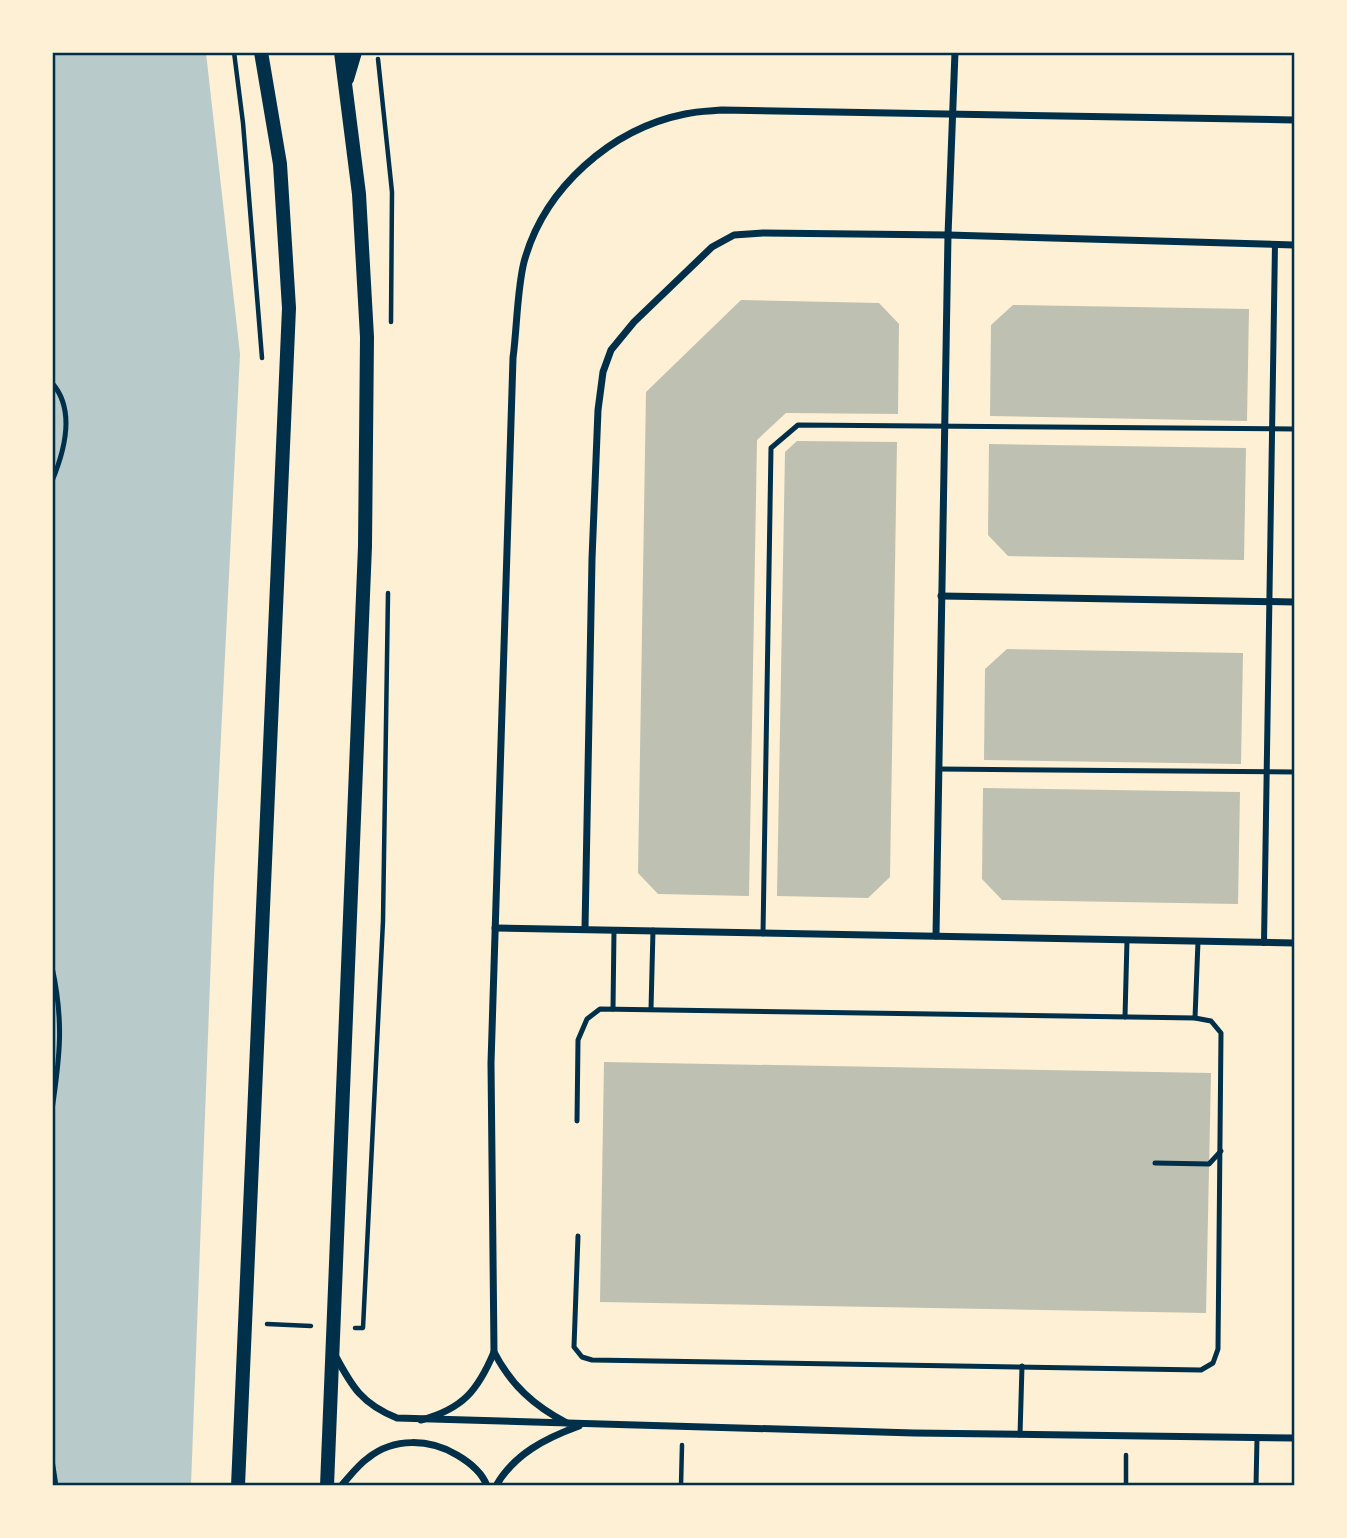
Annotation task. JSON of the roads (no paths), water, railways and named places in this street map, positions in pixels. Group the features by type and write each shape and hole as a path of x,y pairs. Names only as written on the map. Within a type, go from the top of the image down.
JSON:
{"main road":[{"path":"238,1486 289,308 280,164 261,52"},
{"path":"327,1486 365,546 367,337 359,194 341,52"},
{"path":"346,83 355,52"}],"street":[{"path":"936,936 948,235 955,52"},
{"path":"421,1420 455,1408 469,1396 483,1377 494,1352 491,1063 513,358 524,263 537,229 561,190 583,166 617,141 644,127 686,114 722,110 1294,120"},
{"path":"585,929 592,572 598,423 603,372 611,350 634,322 712,247 734,235 948,235 1294,245"},
{"path":"1264,943 1275,244"},
{"path":"941,596 1294,602"},
{"path":"495,928 1294,943"},
{"path":"494,1352 502,1368 528,1398 568,1424"},
{"path":"334,1355 365,1401 397,1418 1020,1435 1294,1438"},
{"path":"496,1486 508,1469 541,1442 584,1424"},
{"path":"341,1486 369,1456 404,1442 427,1443 446,1448 465,1460 484,1478 487,1486"}],"lane":[{"path":"52,383 62,393 66,414 65,443 52,481"},
{"path":"763,934 771,448 797,425 1294,429"},
{"path":"939,769 1294,772"},
{"path":"613,1009 614,930"},
{"path":"651,1009 653,930"},
{"path":"1125,1017 1128,940"},
{"path":"1195,1018 1198,942"},
{"path":"52,967 60,1003 61,1038 52,1110"},
{"path":"577,1121 578,1040 587,1019 600,1009 1195,1018 1211,1021 1221,1033 1218,1349 1213,1363 1201,1370 592,1360 582,1357 574,1347 578,1236"},
{"path":"1155,1163 1209,1164 1221,1151"},
{"path":"1020,1435 1022,1366"},
{"path":"1256,1486 1257,1438"},
{"path":"52,1460 56,1486"}]}
